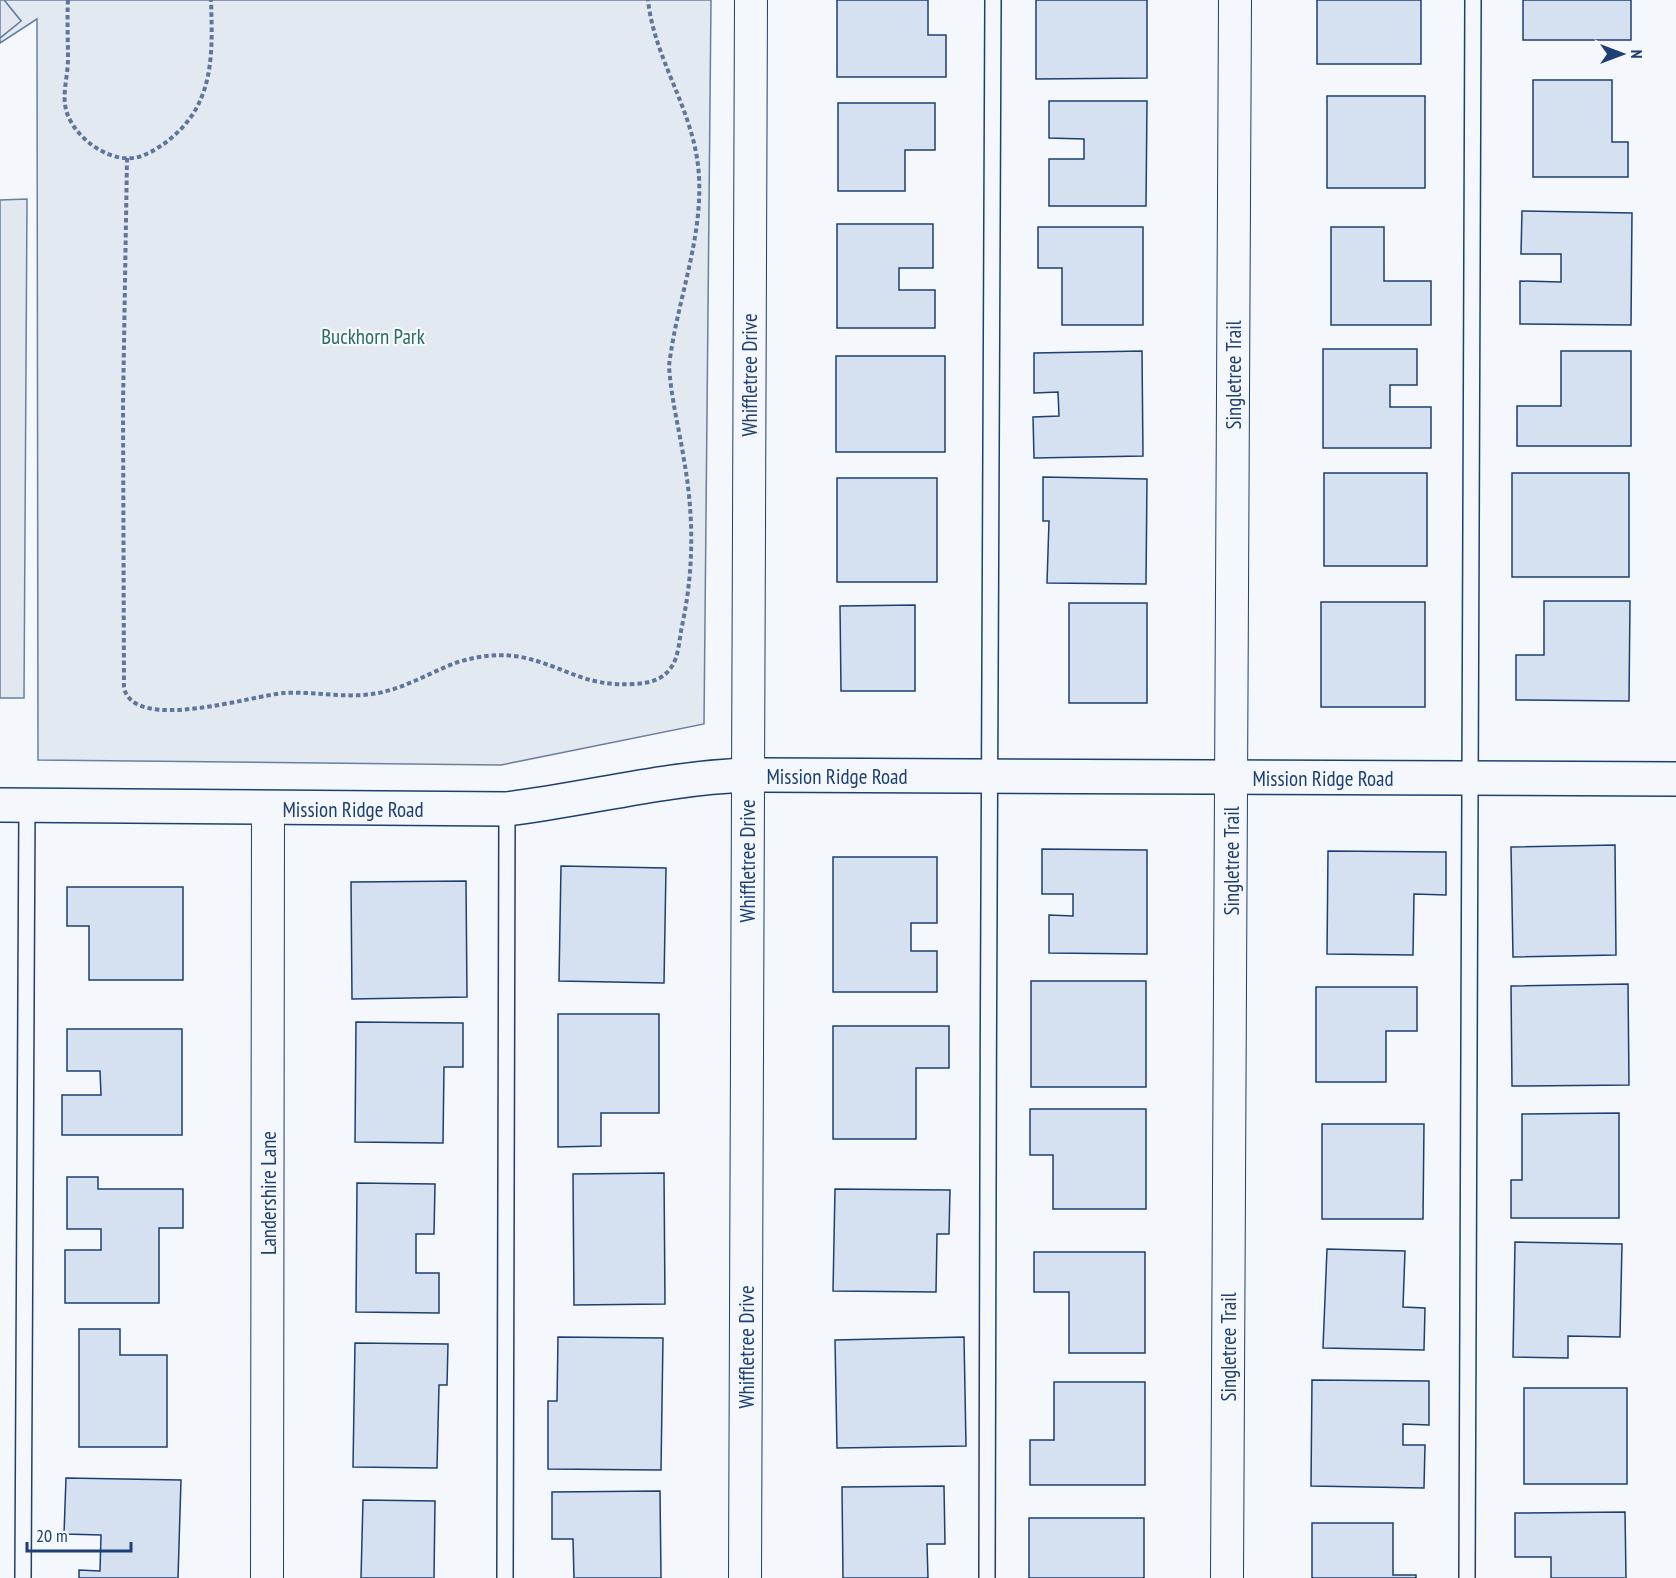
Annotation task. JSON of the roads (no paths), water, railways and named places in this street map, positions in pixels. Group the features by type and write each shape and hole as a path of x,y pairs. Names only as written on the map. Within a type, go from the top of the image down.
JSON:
{"street":[{"name":"Whiffletree Drive","path":"745,1578 751,0"},
{"name":"Singletree Trail","path":"1227,1578 1235,0"},
{"name":"Mission Ridge Road","path":"14,805 507,809 564,802 646,784 702,777 747,775 1676,779"},
{"name":"Landershire Lane","path":"267,1578 268,808"}],"lane":[{"path":"987,1578 991,776 988,442 993,0"},
{"path":"1467,1578 1473,0"},
{"path":"14,805 23,1578"},
{"path":"505,1578 507,809"}],"park label":[{"name":"Buckhorn Park","path":"373,336"}]}
